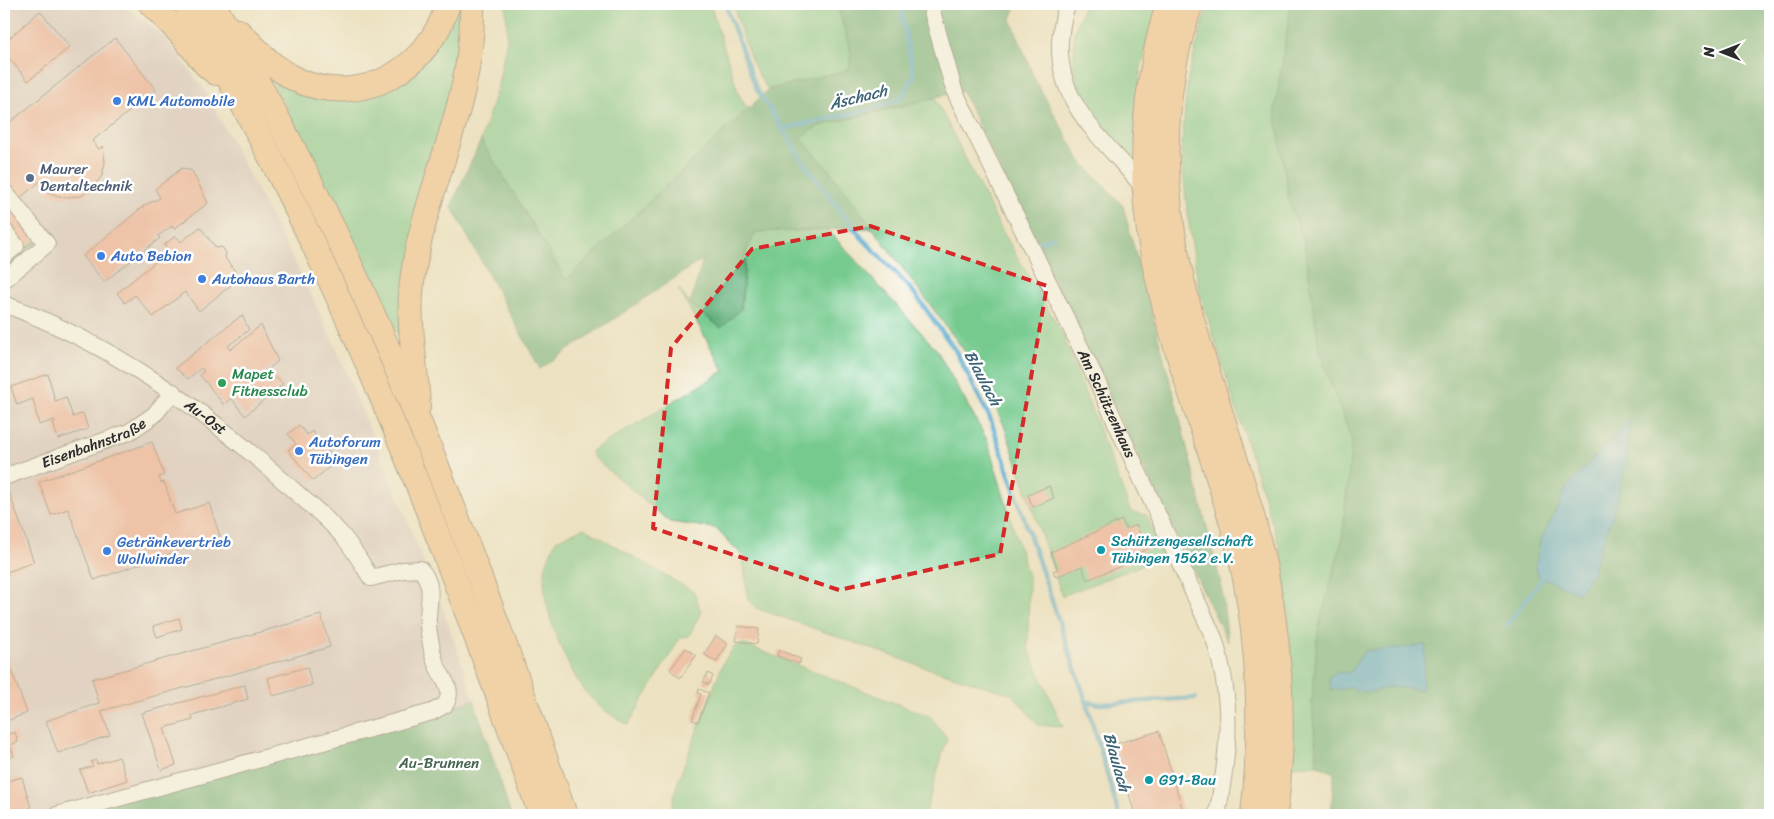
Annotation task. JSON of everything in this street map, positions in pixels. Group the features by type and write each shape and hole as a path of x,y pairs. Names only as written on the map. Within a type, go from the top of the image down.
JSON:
{"highway":[{"path":"150,4 179,32 206,65 233,86"},
{"path":"186,4 233,86 297,210 368,365 461,592 541,815"},
{"path":"216,9 266,59 287,74 312,85 339,89 380,82 414,62 435,37 442,24 448,4"},
{"path":"419,424 417,376 410,329 413,275 426,219 462,100 471,46 472,4"},
{"path":"1168,4 1156,45 1146,111 1145,190 1152,249 1162,298 1228,509 1246,580 1254,636 1257,692 1257,767 1253,815"},
{"path":"1191,4 1178,46 1166,128 1168,202 1172,240 1184,293 1248,499 1267,576 1273,614 1279,692 1279,770 1275,815"},
{"path":"216,9 268,101 321,204 419,424 485,590 565,815"}],"street":[{"name":"Am Schützenhaus","path":"930,4 954,90 1095,377 1214,638 1224,676 1229,733 1226,767 1216,815"},
{"path":"1068,4 1061,30 1060,50 1063,75 1070,97 1081,115 1145,190"},
{"path":"4,191 46,244 4,280"},
{"path":"4,230 16,246 4,256"},
{"name":"Au-Ost","path":"4,304 74,334 115,355 174,392 258,458 340,533 371,578 413,568 420,569 426,576 430,595 428,616 430,638 436,666 448,683 448,701 445,705 432,712 57,815"},
{"name":"Eisenbahnstraße","path":"4,477 129,432 154,415 174,392"}],"highlighted area":[{"path":"870,226 1047,286 1023,414 1000,554 839,590 653,528 671,348 752,249"}],"shaded area":[{"path":"4,4 120,4 167,39 207,94 310,292 340,357 441,603 474,700 57,815 4,815"}],"green space":[{"path":"456,4 464,4 464,35 400,339 309,151 269,76 362,95"},
{"path":"506,4 710,4 739,95 748,109 566,280 481,140 498,85 507,38"},
{"path":"733,4 837,4 851,53 849,69 768,90 751,59"},
{"path":"837,4 1017,4 1011,19 1035,80 1080,160 1123,206 1176,403 1221,584 1228,642 962,91 819,126 800,137 830,171 873,228 756,232 746,252 741,309 721,328 690,304 703,259 540,369 451,206 481,140 566,280 768,90 849,69 851,53"},
{"path":"1084,4 1158,4 1140,71 1133,162 1100,129 1080,93 1074,68 1074,33"},
{"path":"1208,4 1291,4 1275,110 1290,205 1304,240 1320,353 1352,441 1342,540 1318,630 1312,702 1317,765 1291,766 1290,633 1279,545 1199,290 1188,218 1181,151 1188,77"},
{"path":"1291,4 1770,4 1770,815 1331,815 1334,773 1317,765 1312,702 1318,630 1342,540 1352,441 1320,353 1304,240 1290,205 1275,110"},
{"path":"935,98 1000,227 1062,333 1131,512 1147,515 1163,557 1062,596 1004,425 975,365 830,171 799,137 819,126"},
{"path":"828,230 936,349 987,440 1029,580 1028,648 1063,727 1038,725 1013,695 918,665 756,608 748,600 743,556 715,528 670,522 593,457 591,451 724,371 678,288 690,304 741,309 746,252 755,232"},
{"path":"35,240 36,243 4,270 4,263"},
{"path":"584,528 694,592 701,612 689,636 680,638 628,725 595,702 578,681 555,634 546,599 545,570 556,540"},
{"path":"743,644 931,717 947,738 925,815 670,815 677,784 723,663 734,647"},
{"name":"Au-Brunnen","path":"474,700 511,815 57,815"}],"water":[{"path":"1629,420 1627,461 1613,514 1591,575 1578,593 1538,576 1535,568 1540,542 1567,487"},
{"path":"1426,645 1422,690 1389,687 1368,693 1350,688 1331,690 1329,677 1337,672 1349,673 1365,651"}],"building":[{"path":"40,11 70,47 28,81 4,52 4,43"},
{"path":"115,38 156,90 92,141 99,149 103,146 105,162 102,176 91,189 81,196 62,197 47,192 51,188 43,179 20,198 4,178 4,127"},
{"path":"182,168 192,171 208,203 174,229 172,226 158,236 160,238 104,282 83,256 145,205 160,198 155,189"},
{"path":"4,201 35,240 26,247 4,219"},
{"path":"200,227 216,248 222,247 226,253 225,258 240,278 199,311 185,292 153,317 135,295 125,303 117,293 169,251 164,245 176,236 181,242"},
{"path":"242,315 249,330 228,346 230,350 261,325 278,361 262,374 269,383 277,377 283,384 245,416 231,398 224,405 200,375 204,371 201,368 188,379 175,368"},
{"path":"48,374 55,401 66,397 73,417 83,413 88,429 58,439 53,423 55,423 54,420 39,425 33,399 17,405 11,387"},
{"path":"299,425 307,435 312,431 336,461 313,481 288,450 296,444 288,434"},
{"path":"152,442 164,475 159,477 161,483 164,482 175,514 209,503 220,536 94,580 68,509 51,515 39,482"},
{"path":"1049,486 1054,498 1033,507 1028,495"},
{"path":"9,492 34,562 7,572 8,575 4,577 4,494"},
{"name":"Schützengesellschaft Tübingen 1562 e.V.","path":"1122,520 1126,529 1137,525 1142,540 1148,538 1152,547 1134,555 1136,560 1087,580 1082,566 1056,577 1053,571 1058,569 1051,552"},
{"path":"321,615 330,647 101,711 110,735 58,753 46,721 99,703 92,679"},
{"path":"179,618 182,629 157,637 153,626"},
{"path":"738,626 759,629 757,644 736,641"},
{"path":"716,636 728,644 716,662 704,654"},
{"path":"686,648 696,656 680,678 670,670"},
{"path":"4,649 27,713 4,722"},
{"path":"779,650 801,659 799,664 777,656"},
{"path":"307,667 312,685 273,696 268,678"},
{"path":"708,673 713,676 709,685 703,682"},
{"path":"245,685 248,699 192,715 193,720 164,728 176,765 161,770 142,713"},
{"path":"699,689 709,693 698,722 692,720 701,694 698,693"},
{"path":"4,729 6,735 15,732 18,742 10,745 14,756 4,760"},
{"name":"G91-Bau","path":"1159,731 1184,815 1135,815 1115,744"},
{"path":"119,757 127,780 88,793 80,770 93,766 91,762 96,760 97,764"},
{"path":"22,777 31,808 4,815 4,782"}],"waterway":[{"name":"Blaulach","path":"725,4 756,88 806,166 862,238 912,290 955,350 990,418 1086,701 1119,815"},
{"name":"Äschach","path":"782,129 867,110 900,99 914,76 902,18 903,4"},
{"path":"1038,243 1053,237"},
{"path":"1507,625 1542,578"},
{"path":"1086,701 1099,704 1196,698"}],"place":[{"name":"KML Automobile","path":"117,101"},
{"name":"Maurer Dentaltechnik","path":"30,178"},
{"name":"Auto Bebion","path":"101,256"},
{"name":"Autohaus Barth","path":"202,279"},
{"name":"Mapet Fitnessclub","path":"222,383"},
{"name":"Autoforum Tübingen","path":"299,451"},
{"name":"Schützengesellschaft Tübingen 1562 e.V.","path":"1101,550"},
{"name":"Getränkevertrieb Wollwinder","path":"107,551"},
{"name":"G91-Bau","path":"1149,780"}]}
